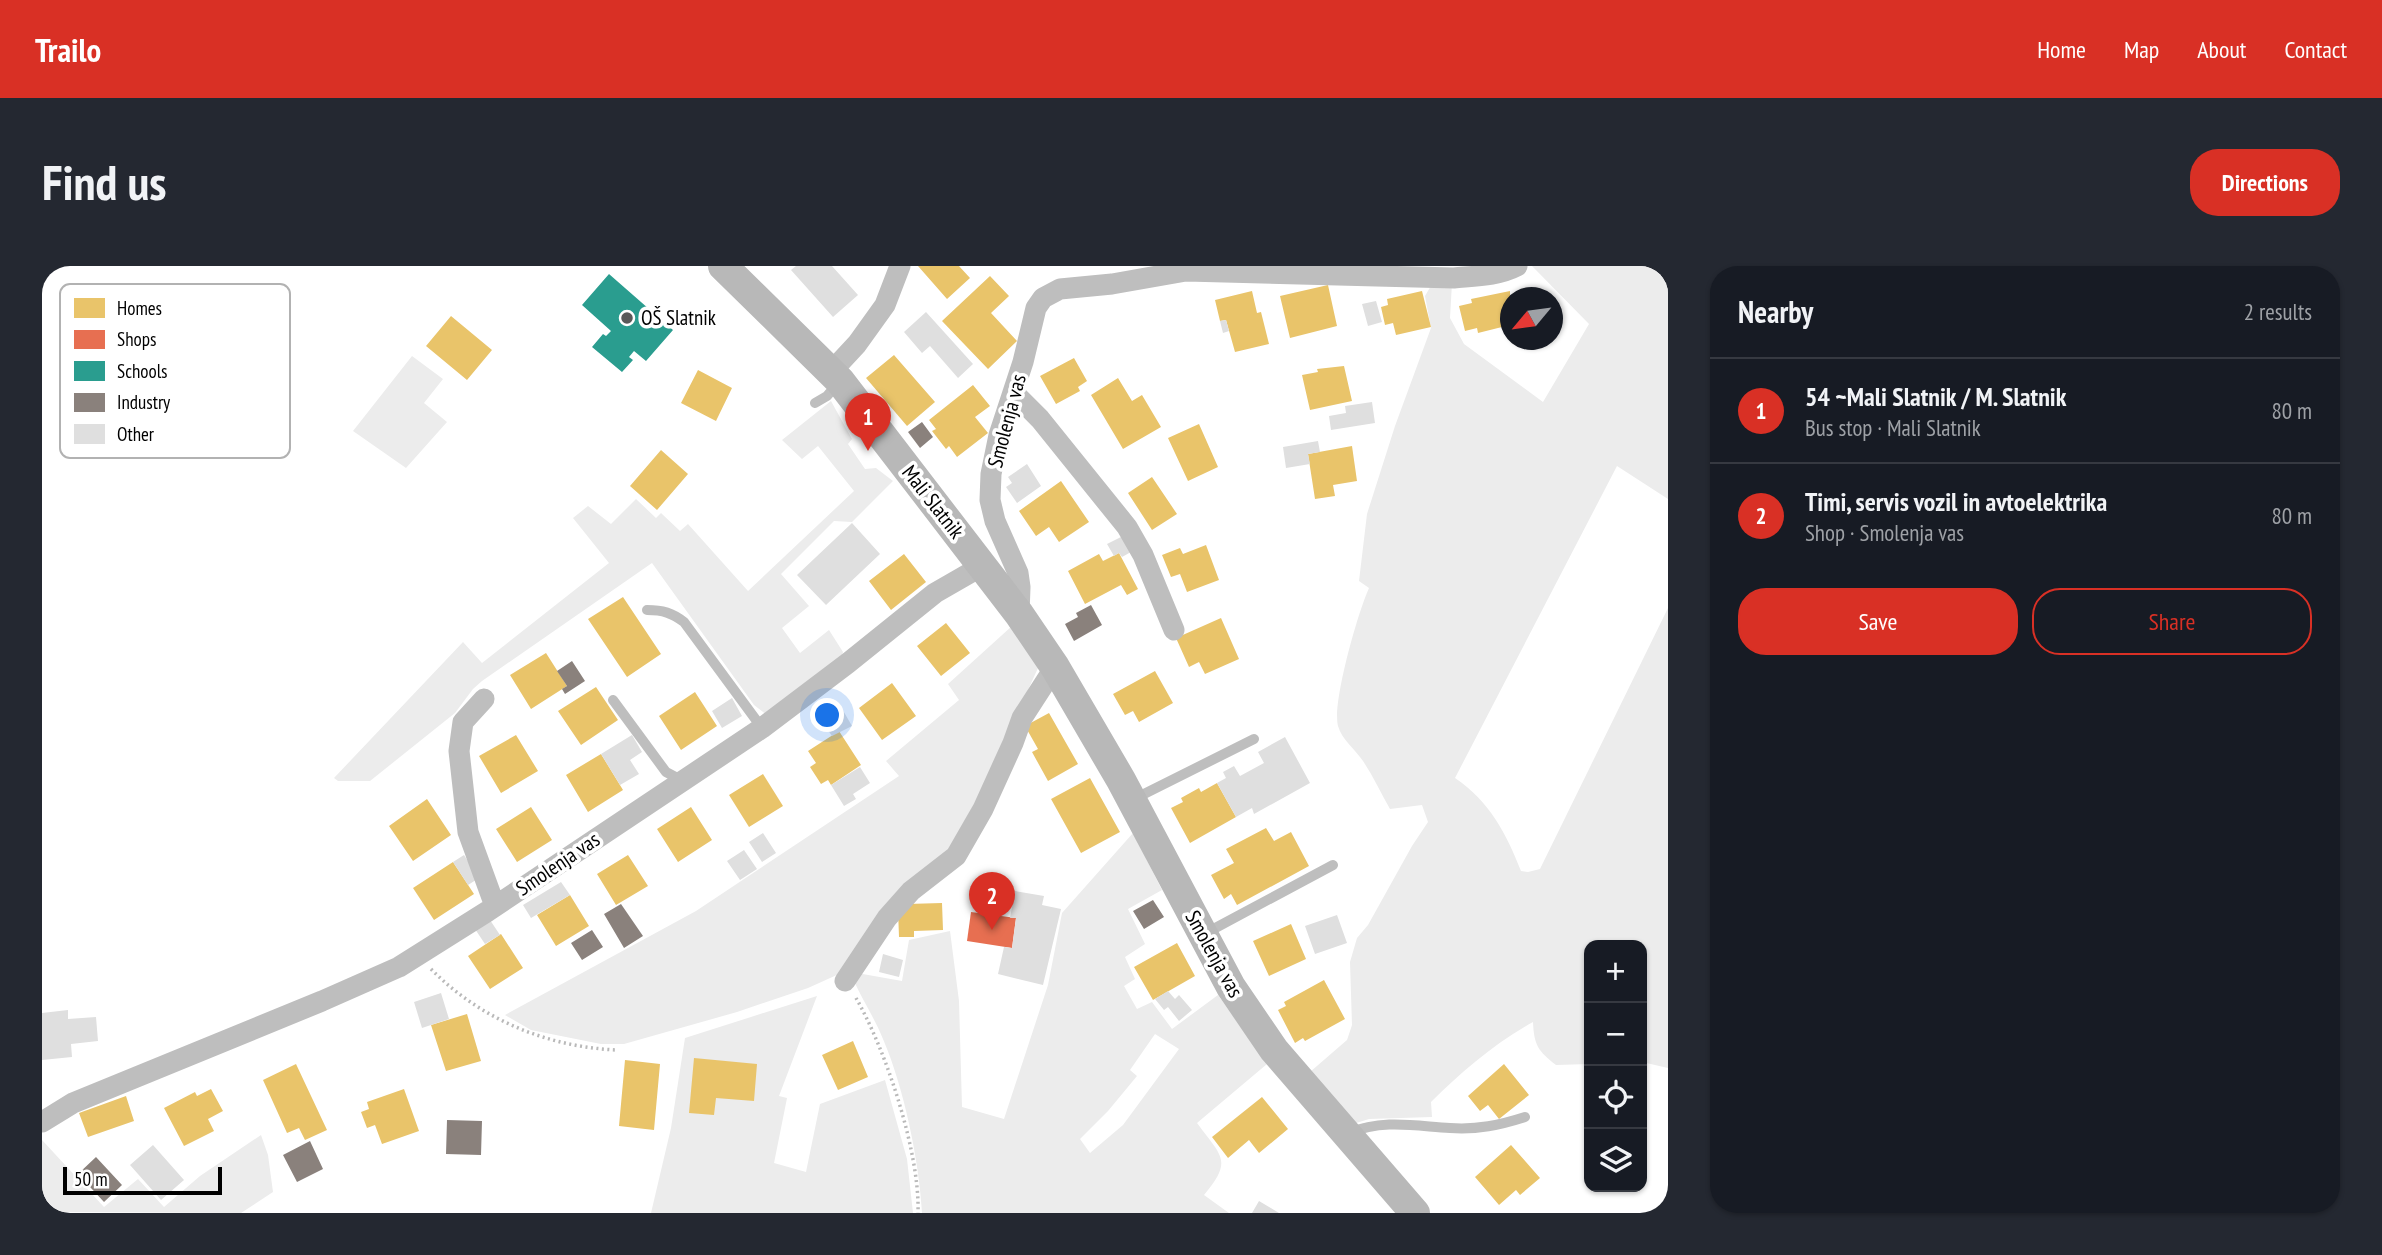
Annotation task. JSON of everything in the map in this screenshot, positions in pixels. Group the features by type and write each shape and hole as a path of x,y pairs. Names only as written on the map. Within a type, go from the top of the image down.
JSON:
{"main road":[{"name":"Mali Slatnik","path":"723,266 836,376 982,566"},
{"name":"Smolenja vas","path":"982,566 1055,667 1131,800 1222,971 1257,1028 1415,1213"}],"street":[{"path":"836,376 885,305 900,266"},
{"name":"Smolenja vas","path":"1019,614 1018,573 995,521 990,500 991,474 999,435 1014,393 1036,308 1042,298 1060,289 1112,284 1186,271 1454,278 1489,275 1517,266"},
{"path":"1014,393 1040,419 1127,527 1143,555 1174,630"},
{"name":"Smolenja vas","path":"42,1122 73,1103 399,967 762,728 935,593 982,566"},
{"path":"845,981 887,918 911,891 956,856 983,808 1022,718 1055,667"},
{"path":"485,699 463,722 459,751 468,832 495,906"}],"lane":[{"path":"815,404 827,396 836,376"},
{"path":"647,610 673,614 684,622 762,728"},
{"path":"613,700 666,772 683,780"},
{"path":"1131,800 1254,739"},
{"path":"1203,934 1333,865"},
{"path":"1346,1133 1370,1125 1493,1127 1525,1117"}],"path":[{"path":"418,955 453,990 520,1030 588,1049 617,1050"},
{"path":"845,981 878,1041 894,1087 908,1144 918,1213"}],"shaded area":[{"path":"1532,266 1655,266 1668,280 1668,499 1617,466 1455,778 1478,797 1496,819 1521,871 1540,869 1668,608 1668,1068 1647,1063 1647,940 1584,940 1584,1064 1556,1065 1545,1056 1534,1036 1533,1022 1492,1049 1442,1091 1431,1102 1432,1117 1369,1119 1353,1124 1310,1072 1347,1040 1352,1025 1350,962 1357,938 1368,925 1428,822 1422,805 1390,809 1367,767 1342,736 1338,726 1342,679 1369,588 1359,581 1367,514 1395,426 1431,328 1425,296 1432,284 1452,283 1450,318 1464,344 1543,402 1589,324 1563,298 1563,287 1553,287"},
{"path":"412,356 443,379 424,403 447,422 406,468 353,431"},
{"path":"831,401 852,439 848,444 865,469 876,468 893,481 852,522 834,521 781,574 809,606 782,628 800,653 829,630 843,652 841,660 767,715 754,705 652,563 482,681 455,713 370,781 338,781 334,778 463,642 482,663 609,563 573,518 588,506 611,524 636,499 656,518 661,513 680,531 688,524 748,591 854,491 818,446 802,459 782,440"},
{"path":"1012,626 1038,668 985,784 949,850 839,974 808,988 737,1012 624,1044 601,1044 531,1030 505,1015 696,911 899,776 886,761 959,700 948,684"},
{"path":"1133,833 1162,890 1128,909 1145,944 1125,957 1135,979 1124,986 1137,1009 1152,1002 1172,1029 1218,995 1267,1064 1197,1123 1221,1159 1219,1174 1204,1195 1229,1213 922,1213 914,1148 904,1102 891,1058 854,981 857,973 902,981 909,940 950,931 959,1001 962,1107 1004,1119 1048,985 1062,913","holes":["1155,1034 1179,1049 1123,1125 1090,1153 1080,1139 1137,1076 1130,1070"]},
{"path":"817,996 779,1096 787,1098 774,1163 806,1172 820,1104 885,1080 907,1159 913,1213 651,1213 671,1128 685,1038"},
{"path":"261,1135 268,1155 273,1192 241,1213 42,1212 42,1140 104,1207 138,1179 164,1207 200,1176"}],"building: Homes":[{"path":"918,266 959,266 970,278 947,299"},
{"path":"990,276 1009,296 991,313 1017,341 988,369 942,321"},
{"path":"1328,285 1337,326 1290,338 1280,296"},
{"path":"1252,291 1257,313 1261,312 1269,344 1235,352 1226,320 1220,321 1215,300"},
{"path":"1422,291 1431,327 1396,335 1393,323 1385,325 1381,307 1388,305 1387,299"},
{"path":"1500,293 1500,328 1478,333 1477,328 1465,331 1459,306 1472,303 1471,299"},
{"path":"451,316 492,350 467,380 426,346"},
{"path":"894,355 935,402 907,426 866,378"},
{"path":"1074,358 1087,381 1078,387 1080,391 1056,404 1040,376"},
{"path":"1344,366 1352,401 1310,410 1302,375 1318,372 1317,369"},
{"path":"698,370 732,388 716,421 681,403"},
{"path":"1118,378 1132,401 1142,395 1161,427 1123,449 1091,395"},
{"path":"973,385 990,406 975,417 988,433 957,457 949,446 946,449 932,431 936,429 929,420"},
{"path":"1199,424 1218,467 1188,481 1168,438"},
{"path":"1352,446 1357,481 1333,485 1335,496 1315,499 1308,454"},
{"path":"661,450 688,474 657,510 630,486"},
{"path":"1152,477 1177,514 1152,530 1128,493"},
{"path":"1061,481 1089,522 1059,542 1049,527 1036,536 1019,511"},
{"path":"1206,545 1219,580 1187,592 1180,574 1171,577 1162,555 1180,548 1183,554"},
{"path":"1119,553 1138,589 1127,595 1121,585 1085,604 1068,571 1099,554 1103,561"},
{"path":"904,554 926,582 891,610 869,581"},
{"path":"623,597 661,654 627,677 588,619"},
{"path":"1221,618 1239,659 1205,674 1199,662 1189,667 1176,638"},
{"path":"946,623 970,653 941,676 917,646"},
{"path":"546,653 567,686 531,709 510,675"},
{"path":"1155,671 1173,703 1139,722 1133,711 1125,715 1113,694"},
{"path":"892,683 916,716 882,740 859,708"},
{"path":"596,687 618,720 581,745 558,711"},
{"path":"695,692 717,726 681,750 659,716"},
{"path":"1049,713 1078,764 1048,781 1032,752 1038,749 1025,726"},
{"path":"839,731 861,765 831,785 828,780 821,784 810,767 816,763 808,751"},
{"path":"516,735 538,771 501,793 479,756"},
{"path":"601,754 623,790 588,812 566,775"},
{"path":"763,774 783,806 749,827 729,795"},
{"path":"1090,778 1120,832 1081,853 1051,799"},
{"path":"1217,783 1236,817 1190,843 1171,808 1183,802 1181,798 1199,788 1201,792"},
{"path":"427,799 451,835 413,861 389,826"},
{"path":"531,807 552,840 517,862 496,829"},
{"path":"691,807 712,840 678,862 657,829"},
{"path":"1266,828 1274,841 1291,832 1309,866 1237,905 1231,894 1224,899 1211,875 1234,863 1226,849"},
{"path":"628,855 648,886 616,905 597,874"},
{"path":"453,862 474,894 434,920 413,888"},
{"path":"570,895 589,926 556,946 537,915"},
{"path":"942,903 943,930 914,931 914,937 899,937 898,910 907,904"},
{"path":"1291,924 1306,959 1269,976 1253,941"},
{"path":"501,934 523,968 490,989 468,956"},
{"path":"1177,943 1195,976 1153,1000 1134,967"},
{"path":"1324,980 1345,1019 1305,1041 1303,1038 1295,1043 1278,1010 1286,1006 1284,1002"},
{"path":"467,1014 481,1061 446,1071 431,1025"},
{"path":"853,1041 868,1077 838,1090 822,1055"},
{"path":"694,1058 757,1064 754,1101 716,1098 714,1115 689,1113"},
{"path":"625,1060 660,1064 654,1130 619,1126"},
{"path":"296,1064 327,1130 305,1140 299,1128 287,1133 263,1080"},
{"path":"1504,1064 1529,1095 1499,1119 1488,1105 1480,1111 1468,1096"},
{"path":"211,1089 223,1111 208,1119 214,1131 184,1146 164,1108 195,1092 197,1096"},
{"path":"404,1089 419,1131 382,1144 375,1125 367,1128 361,1112 369,1109 367,1102"},
{"path":"126,1096 134,1121 88,1137 79,1113"},
{"path":"1262,1097 1288,1129 1259,1153 1249,1140 1228,1158 1212,1137"},
{"path":"1511,1145 1540,1178 1520,1195 1516,1190 1499,1205 1475,1177"}],"building: Shops":[{"path":"971,912 1016,918 1012,948 967,941"}],"building: Schools":[{"name":"OŠ Slatnik","path":"609,274 673,330 646,361 634,351 629,357 633,360 622,372 592,347 603,334 606,336 611,331 582,305"}],"building: Industry":[{"path":"922,422 933,437 920,448 908,432"},
{"path":"1091,605 1102,625 1074,641 1065,624 1078,617 1076,613"},
{"path":"572,661 585,681 565,694 562,689 567,686 557,671"},
{"path":"1153,900 1164,917 1144,929 1133,911"},
{"path":"621,904 643,936 624,948 604,914"},
{"path":"592,930 603,947 582,960 571,943"},
{"path":"447,1120 482,1121 481,1155 446,1154"},
{"path":"310,1141 323,1169 297,1182 283,1155"},
{"path":"96,1157 122,1185 104,1202 78,1174"}],"building: Other":[{"path":"796,266 832,266 858,295 833,317 791,270"},
{"path":"1376,301 1382,322 1368,326 1362,304"},
{"path":"926,312 973,364 958,378 930,346 922,353 904,332"},
{"path":"1226,320 1229,331 1223,333 1220,321"},
{"path":"1372,402 1375,423 1331,430 1329,416 1346,413 1345,406"},
{"path":"1318,441 1320,452 1308,454 1310,464 1286,468 1283,447"},
{"path":"1027,464 1041,486 1017,503 1006,487 1012,483 1008,477"},
{"path":"852,523 880,554 826,605 797,575"},
{"path":"1123,536 1131,552 1122,557 1119,553 1114,556 1107,544"},
{"path":"732,698 742,716 722,728 712,711"},
{"path":"841,707 852,726 832,736 821,720"},
{"path":"632,735 642,752 630,760 639,774 620,785 601,754"},
{"path":"1285,737 1310,783 1254,814 1252,808 1236,817 1217,783 1226,778 1223,772 1234,766 1240,776 1264,763 1258,752"},
{"path":"860,767 870,783 853,794 856,799 844,806 831,785"},
{"path":"763,833 776,853 762,862 749,842"},
{"path":"744,850 757,869 740,880 727,861"},
{"path":"464,855 479,878 468,885 453,862"},
{"path":"561,882 570,895 531,918 523,905"},
{"path":"1015,891 1044,896 1042,905 1061,909 1043,985 998,974 1004,947 1012,948 1016,918 1010,918"},
{"path":"1337,915 1347,943 1315,954 1305,926"},
{"path":"490,920 500,935 485,944 475,929"},
{"path":"883,954 903,960 899,977 879,972"},
{"path":"1168,991 1175,999 1179,995 1192,1010 1179,1021 1168,1007 1164,1010 1155,999"},
{"path":"441,993 449,1019 422,1028 414,1002"},
{"path":"68,1010 68,1019 96,1017 98,1041 71,1044 72,1057 42,1060 42,1013"},
{"path":"153,1145 184,1180 161,1200 130,1165"},
{"path":"1259,1201 1279,1213 1252,1213"}],"place":[{"name":"OŠ Slatnik","path":"627,318"},
{"name":"54 ~Mali Slatnik / M. Slatnik","path":"868,451"},
{"name":"Timi, servis vozil in avtoelektrika","path":"992,930"}]}
